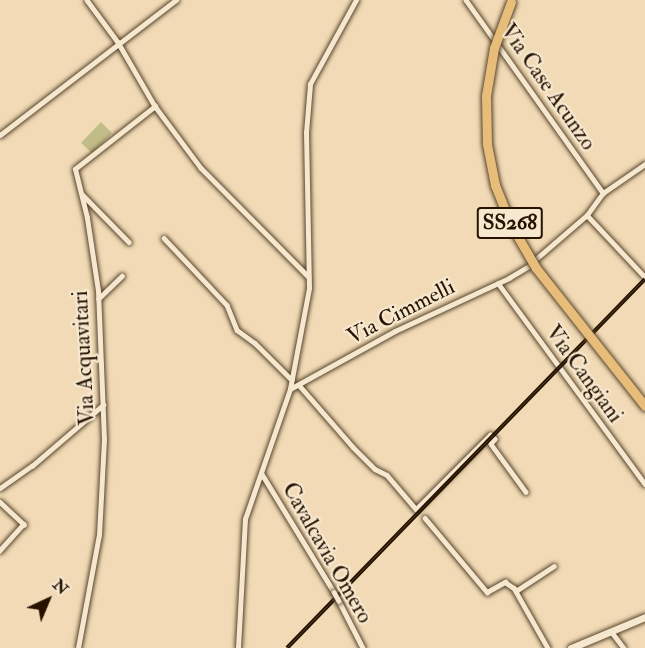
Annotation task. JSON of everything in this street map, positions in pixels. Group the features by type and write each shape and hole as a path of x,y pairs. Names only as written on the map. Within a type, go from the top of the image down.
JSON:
{"highway":[{"name":"SS268","path":"511,2 494,48 486,96 487,144 499,198 518,240 545,281 645,406"}],"main road":[{"path":"571,648 586,645 611,631 645,617"}],"street":[{"path":"87,0 118,42 156,106 217,185 309,277"},
{"path":"0,135 118,42 176,0"},
{"path":"238,648 246,519 290,389 309,277 306,133 308,92 321,62 356,0"},
{"name":"Via Case Acunzo","path":"466,0 603,193"},
{"name":"Via Acquavitari","path":"78,648 99,535 104,464 98,299 82,194 76,173 78,166 156,106"},
{"path":"536,259 587,215 603,193 645,164"},
{"path":"82,194 129,242"},
{"path":"587,215 644,276"},
{"path":"164,238 227,305 237,330 255,343 292,380"},
{"name":"Via Cimmelli","path":"290,389 395,331 529,266"},
{"path":"98,299 122,276"},
{"name":"Via Cangiani","path":"498,283 645,484"},
{"path":"299,385 353,447 375,469 387,475 416,509 490,435 495,439 490,444 526,492"},
{"path":"0,488 55,447 103,405"},
{"name":"Cavalcavia Omero","path":"262,474 334,592 363,648"},
{"path":"0,502 24,524 0,551"},
{"path":"425,518 487,592 505,582 516,591 548,648"},
{"path":"516,591 554,566"},
{"path":"611,631 624,648"}],"shaded area":[{"path":"101,122 112,133 92,153 81,143"}],"railway":[{"path":"287,648 645,279"}]}
